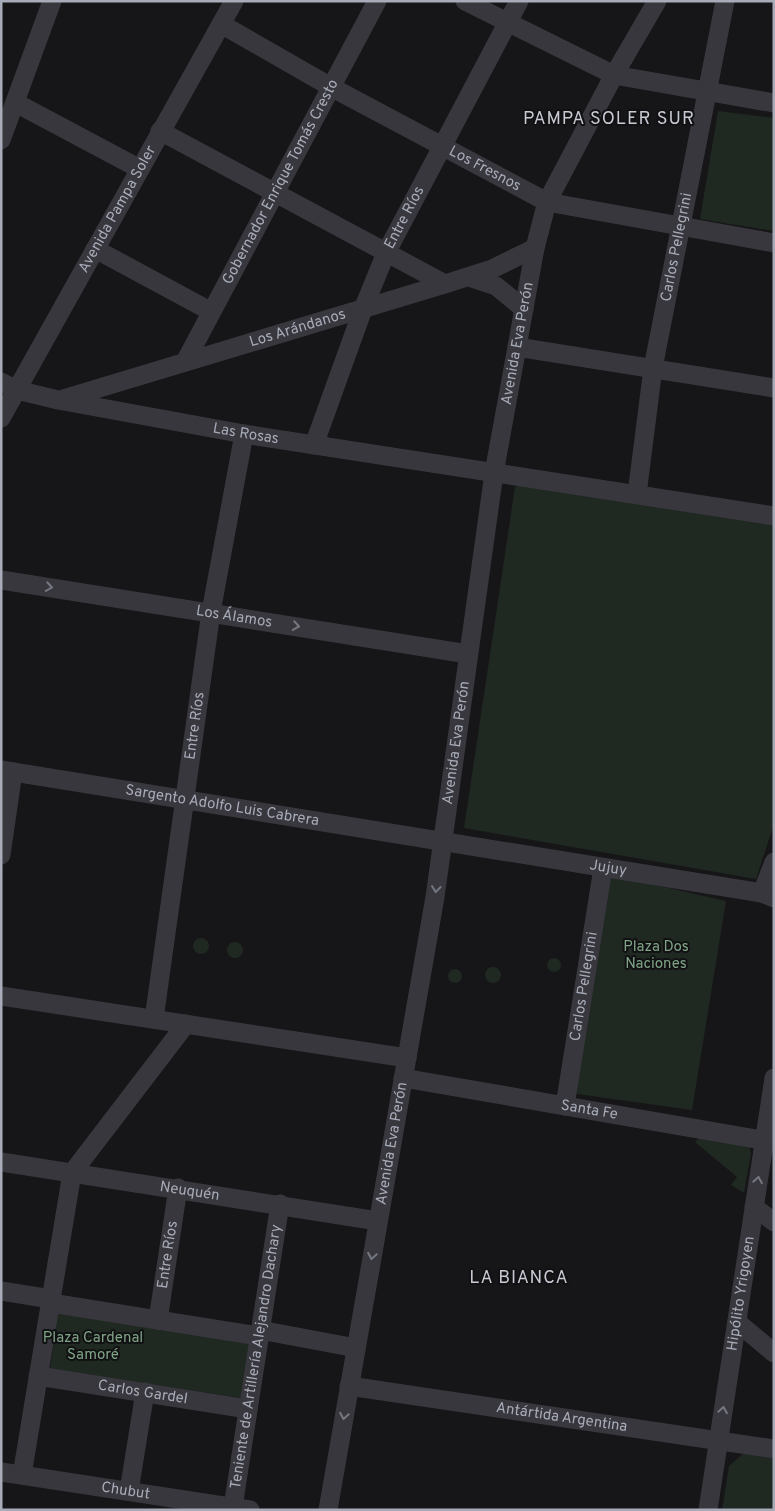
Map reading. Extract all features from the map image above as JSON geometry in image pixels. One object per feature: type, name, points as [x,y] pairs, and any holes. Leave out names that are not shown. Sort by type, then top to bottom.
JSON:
[{"type":"street","points":[[1,140],[52,1]]},
{"type":"street","name":"Avenida Pampa Soler","points":[[1,418],[9,386],[95,249],[234,1]]},
{"type":"street","name":"Gobernador Enrique Tomás Cresto","points":[[185,362],[210,311],[377,1]]},
{"type":"street","points":[[465,1],[614,75],[774,103]]},
{"type":"street","name":"Entre Ríos","points":[[314,445],[363,309],[386,253],[519,1]]},
{"type":"street","name":"Avenida Eva Perón","points":[[328,1510],[435,897],[441,841],[494,473],[535,248],[546,202],[614,75],[657,1]]},
{"type":"street","name":"Carlos Pellegrini","points":[[637,494],[653,368],[725,1]]},
{"type":"street","name":"Los Fresnos","points":[[221,24],[331,87],[546,202],[774,243]]},
{"type":"street","points":[[16,103],[140,169]]},
{"type":"street","points":[[160,132],[445,284]]},
{"type":"street","name":"Los Arándanos","points":[[58,400],[445,284],[492,269],[535,248]]},
{"type":"street","points":[[95,249],[210,311]]},
{"type":"street","points":[[469,276],[496,286],[524,309]]},
{"type":"street","points":[[517,347],[774,388]]},
{"type":"street","name":"Las Rosas","points":[[9,386],[58,400],[244,434],[774,516]]},
{"type":"street","name":"Entre Ríos","points":[[154,1019],[211,612],[244,434]]},
{"type":"street","name":"Los Álamos","points":[[1,580],[468,654]]},
{"type":"street","points":[[1,855],[7,771]]},
{"type":"street","name":"Sargento Adolfo Luis Cabrera","points":[[7,771],[441,841]]},
{"type":"street","name":"Jujuy","points":[[441,841],[768,895]]},
{"type":"street","points":[[768,895],[774,862]]},
{"type":"street","name":"Carlos Pellegrini","points":[[565,1106],[603,868]]},
{"type":"street","points":[[1,996],[407,1058]]},
{"type":"street","points":[[22,1475],[72,1172],[186,1024]]},
{"type":"street","name":"Santa Fe","points":[[403,1078],[769,1141]]},
{"type":"street","name":"Hipólito Yrigoyen","points":[[708,1510],[754,1207],[769,1141],[774,1078]]},
{"type":"street","name":"Neuquén","points":[[1,1162],[178,1188],[378,1221]]},
{"type":"street","name":"Entre Ríos","points":[[158,1320],[178,1188]]},
{"type":"street","name":"Teniente de Artillería Alejandro Dachary","points":[[241,1508],[248,1409],[280,1204]]},
{"type":"street","points":[[754,1207],[774,1222]]},
{"type":"street","points":[[1,1291],[158,1320],[356,1348]]},
{"type":"street","points":[[736,1322],[774,1352]]},
{"type":"street","name":"Carlos Gardel","points":[[38,1376],[248,1409]]},
{"type":"street","name":"Antártida Argentina","points":[[349,1386],[774,1449]]},
{"type":"street","points":[[129,1491],[145,1392]]},
{"type":"street","name":"Chubut","points":[[1,1472],[241,1508]]},
{"type":"green space","points":[[718,111],[774,118],[774,231],[700,219]]},
{"type":"green space","points":[[528,482],[774,521],[774,824],[756,879],[464,828],[515,487]]},
{"type":"green space","name":"Plaza Dos Naciones","points":[[608,874],[726,901],[692,1110],[577,1094],[580,1054]]},
{"type":"green space","points":[[198,938],[204,938],[209,943],[207,952],[198,954],[193,949],[193,943]]},
{"type":"green space","points":[[232,942],[238,942],[243,947],[241,956],[232,958],[227,953],[227,947]]},
{"type":"green space","points":[[551,958],[557,958],[561,965],[557,972],[551,972],[547,968],[547,962]]},
{"type":"green space","points":[[493,967],[499,969],[501,975],[499,981],[493,983],[487,981],[485,975],[487,969]]},
{"type":"green space","points":[[452,969],[458,969],[462,976],[458,983],[452,983],[448,979],[448,973]]},
{"type":"green space","points":[[702,1135],[749,1145],[751,1154],[744,1193],[731,1185],[737,1177],[695,1142]]},
{"type":"green space","name":"Plaza Cardenal Samoré","points":[[58,1312],[250,1342],[242,1398],[50,1369]]},
{"type":"green space","points":[[744,1453],[774,1459],[774,1510],[722,1510],[729,1466]]},
{"type":"district","name":"PAMPA SOLER SUR","points":[[609,119]]},
{"type":"district","name":"LA BIANCA","points":[[519,1278]]}]
